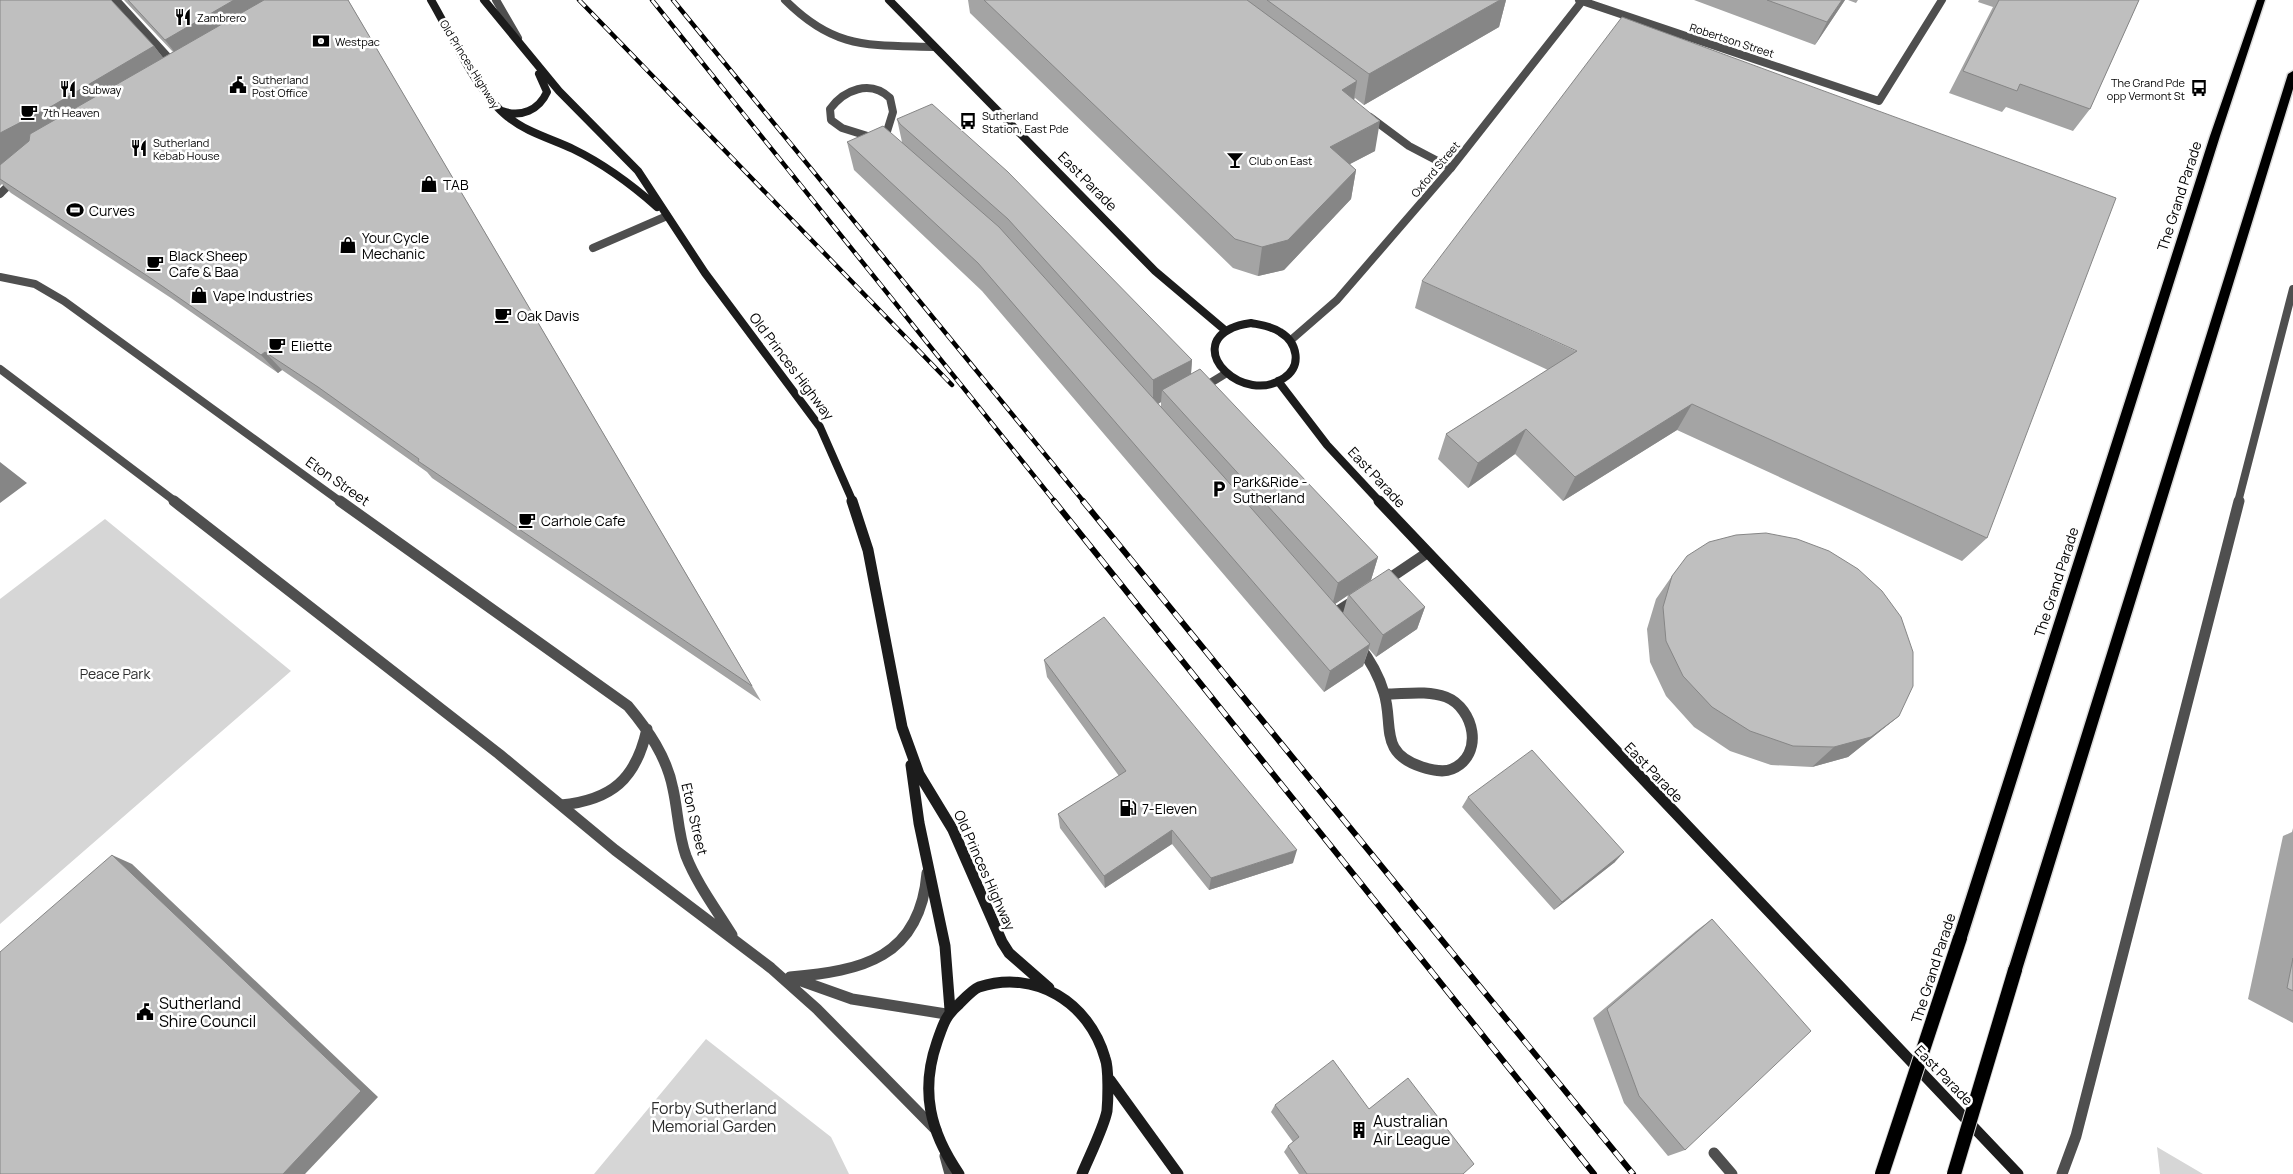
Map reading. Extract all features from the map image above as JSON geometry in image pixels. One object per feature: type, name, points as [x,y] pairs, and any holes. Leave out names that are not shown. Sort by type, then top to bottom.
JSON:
[{"type":"main road","name":"The Grand Parade","points":[[1882,1174],[1960,938],[2215,136],[2261,0]]},
{"type":"main road","points":[[1954,1174],[2015,970],[2293,74]]},
{"type":"street","points":[[116,0],[182,72],[173,76]]},
{"type":"street","name":"Old Princes Highway","points":[[431,0],[497,107],[510,121],[601,162],[624,178],[667,216]]},
{"type":"street","name":"Old Princes Highway","points":[[484,0],[559,91],[630,162],[716,288],[811,412],[830,444],[854,505],[868,550],[902,727],[910,752],[919,774],[953,830],[1002,942],[1009,953],[1049,988]]},
{"type":"street","points":[[496,0],[546,88],[543,100],[524,114],[506,114],[497,107]]},
{"type":"street","points":[[785,0],[807,21],[831,35],[869,43],[934,47]]},
{"type":"street","name":"East Parade","points":[[889,0],[1155,270],[1226,331]]},
{"type":"street","name":"Robertson Street","points":[[1581,0],[1879,101],[1942,0]]},
{"type":"street","name":"Oxford Street","points":[[1292,340],[1337,300],[1451,168],[1581,0]]},
{"type":"street","points":[[884,141],[892,114],[893,103],[889,97],[878,91],[866,89],[852,90],[838,98],[830,109],[831,120],[842,128],[884,141],[893,147]]},
{"type":"street","points":[[1362,110],[1409,146],[1451,168]]},
{"type":"street","points":[[0,194],[20,175]]},
{"type":"street","points":[[594,248],[667,216]]},
{"type":"street","name":"Eton Street","points":[[0,277],[35,284],[64,301],[192,396],[628,706],[647,729],[661,753],[670,780],[688,860],[697,879],[736,940]]},
{"type":"street","points":[[2062,1174],[2076,1136],[2293,289]]},
{"type":"street","points":[[1261,323],[1278,329],[1292,340],[1295,347],[1296,363],[1292,370],[1278,381],[1268,385],[1245,384],[1225,374],[1215,360],[1215,344],[1226,331],[1242,324],[1261,323]]},
{"type":"street","name":"Eton Street","points":[[0,369],[111,452],[561,805],[615,850],[772,968],[817,1009],[936,1130]]},
{"type":"street","points":[[1196,392],[1225,374]]},
{"type":"street","name":"East Parade","points":[[1278,381],[1327,446],[2018,1174]]},
{"type":"street","points":[[1332,615],[1427,553]]},
{"type":"street","points":[[1350,635],[1367,656],[1385,694],[1388,730],[1394,749],[1410,763],[1434,772],[1453,768],[1468,756],[1474,738],[1469,717],[1452,700],[1428,693],[1385,694]]},
{"type":"street","points":[[561,805],[592,801],[620,784],[640,757],[647,729]]},
{"type":"street","name":"Old Princes Highway","points":[[910,752],[925,854],[945,946],[948,1012]]},
{"type":"street","name":"Eton Street","points":[[790,976],[831,973],[861,966],[893,948],[910,930],[921,910],[927,883],[925,854]]},
{"type":"street","name":"Eton Street","points":[[772,968],[852,998],[948,1012]]},
{"type":"street","points":[[950,1174],[928,1103],[926,1080],[934,1039],[948,1012],[977,987],[1007,980],[1049,988],[1073,1003],[1090,1022],[1101,1045],[1110,1080],[1107,1112],[1102,1130],[1082,1174]]},
{"type":"street","points":[[1110,1080],[1178,1174]]},
{"type":"street","points":[[942,1145],[959,1174]]},
{"type":"street","points":[[1714,1153],[1732,1174]]},
{"type":"green space","name":"Peace Park","points":[[105,519],[291,671],[0,924],[0,599]]},
{"type":"green space","name":"Forby Sutherland Memorial Garden","points":[[706,1039],[831,1137],[849,1174],[594,1174]]},
{"type":"green space","points":[[2157,1147],[2203,1174],[2160,1174]]},
{"type":"building","points":[[0,0],[111,0],[154,46],[52,106],[0,133]]},
{"type":"building","points":[[128,0],[234,0],[165,40]]},
{"type":"building","points":[[264,0],[348,0],[752,686],[418,461],[419,459],[318,387],[265,352],[261,355],[152,279],[0,179],[0,165],[29,141],[30,134]]},
{"type":"building","points":[[984,0],[1247,0],[1357,81],[1342,90],[1380,121],[1330,147],[1356,170],[1288,240],[1262,247],[1235,239]]},
{"type":"building","points":[[1267,0],[1500,0],[1369,74]]},
{"type":"building","points":[[1767,0],[1842,0],[1827,22]]},
{"type":"building","points":[[1999,0],[2139,0],[2090,109],[2020,84],[2017,91],[1963,71]]},
{"type":"building","points":[[1622,17],[2116,198],[1987,538],[1692,404],[1575,477],[1526,429],[1478,463],[1446,434],[1577,351],[1422,281]]},
{"type":"building","points":[[932,104],[1008,172],[1192,360],[1153,380],[1008,219],[900,124],[897,119]]},
{"type":"building","points":[[883,126],[999,227],[1224,477],[1370,644],[1330,671],[978,263],[847,142]]},
{"type":"building","points":[[1200,369],[1378,557],[1338,583],[1162,390]]},
{"type":"building","points":[[1766,533],[1797,539],[1829,551],[1858,569],[1882,591],[1901,617],[1913,652],[1913,686],[1899,716],[1871,737],[1834,747],[1793,746],[1750,731],[1712,707],[1683,676],[1666,641],[1663,607],[1672,576],[1687,556],[1709,542],[1736,535]]},
{"type":"building","points":[[1389,569],[1425,607],[1383,635],[1349,595]]},
{"type":"building","points":[[1104,617],[1297,850],[1211,878],[1172,830],[1104,876],[1058,814],[1126,771],[1044,660]]},
{"type":"building","points":[[1532,750],[1624,852],[1562,902],[1468,797]]},
{"type":"building","name":"Sutherland Shire Council","points":[[112,855],[361,1091],[283,1174],[0,1174],[0,952]]},
{"type":"building","points":[[1712,919],[1811,1031],[1685,1150],[1639,1096],[1607,1009]]},
{"type":"building","points":[[2293,958],[2293,991],[2287,988]]},
{"type":"building","name":"Australian Air League","points":[[1333,1060],[1369,1109],[1408,1078],[1474,1164],[1463,1174],[1307,1174],[1288,1146],[1299,1137],[1275,1105]]},
{"type":"railway","points":[[579,0],[952,385]]},
{"type":"railway","points":[[652,0],[1055,502]]},
{"type":"railway","points":[[673,0],[1084,502]]},
{"type":"railway","points":[[1054,501],[1594,1174]]},
{"type":"railway","points":[[1083,501],[1633,1174]]},
{"type":"place","name":"Zambrero","points":[[183,17]]},
{"type":"place","name":"Westpac","points":[[321,41]]},
{"type":"place","name":"Sutherland Post Office","points":[[238,85]]},
{"type":"place","name":"The Grand Pde opp Vermont St","points":[[2199,88]]},
{"type":"place","name":"Subway","points":[[68,89]]},
{"type":"place","name":"7th Heaven","points":[[29,112]]},
{"type":"place","name":"Sutherland Station, East Pde","points":[[968,121]]},
{"type":"place","name":"Sutherland Kebab House","points":[[139,148]]},
{"type":"place","name":"Club on East","points":[[1235,160]]},
{"type":"place","name":"TAB","points":[[429,184]]},
{"type":"place","name":"Curves","points":[[75,210]]},
{"type":"place","name":"Your Cycle Mechanic","points":[[348,245]]},
{"type":"place","name":"Black Sheep Cafe & Baa","points":[[155,263]]},
{"type":"place","name":"Vape Industries","points":[[199,295]]},
{"type":"place","name":"Oak Davis","points":[[503,315]]},
{"type":"place","name":"Eliette","points":[[277,345]]},
{"type":"place","name":"Park&Ride - Sutherland","points":[[1219,489]]},
{"type":"place","name":"Carhole Cafe","points":[[527,520]]},
{"type":"place","name":"7-Eleven","points":[[1128,808]]},
{"type":"place","name":"Sutherland Shire Council","points":[[145,1012]]},
{"type":"place","name":"Australian Air League","points":[[1359,1130]]}]
